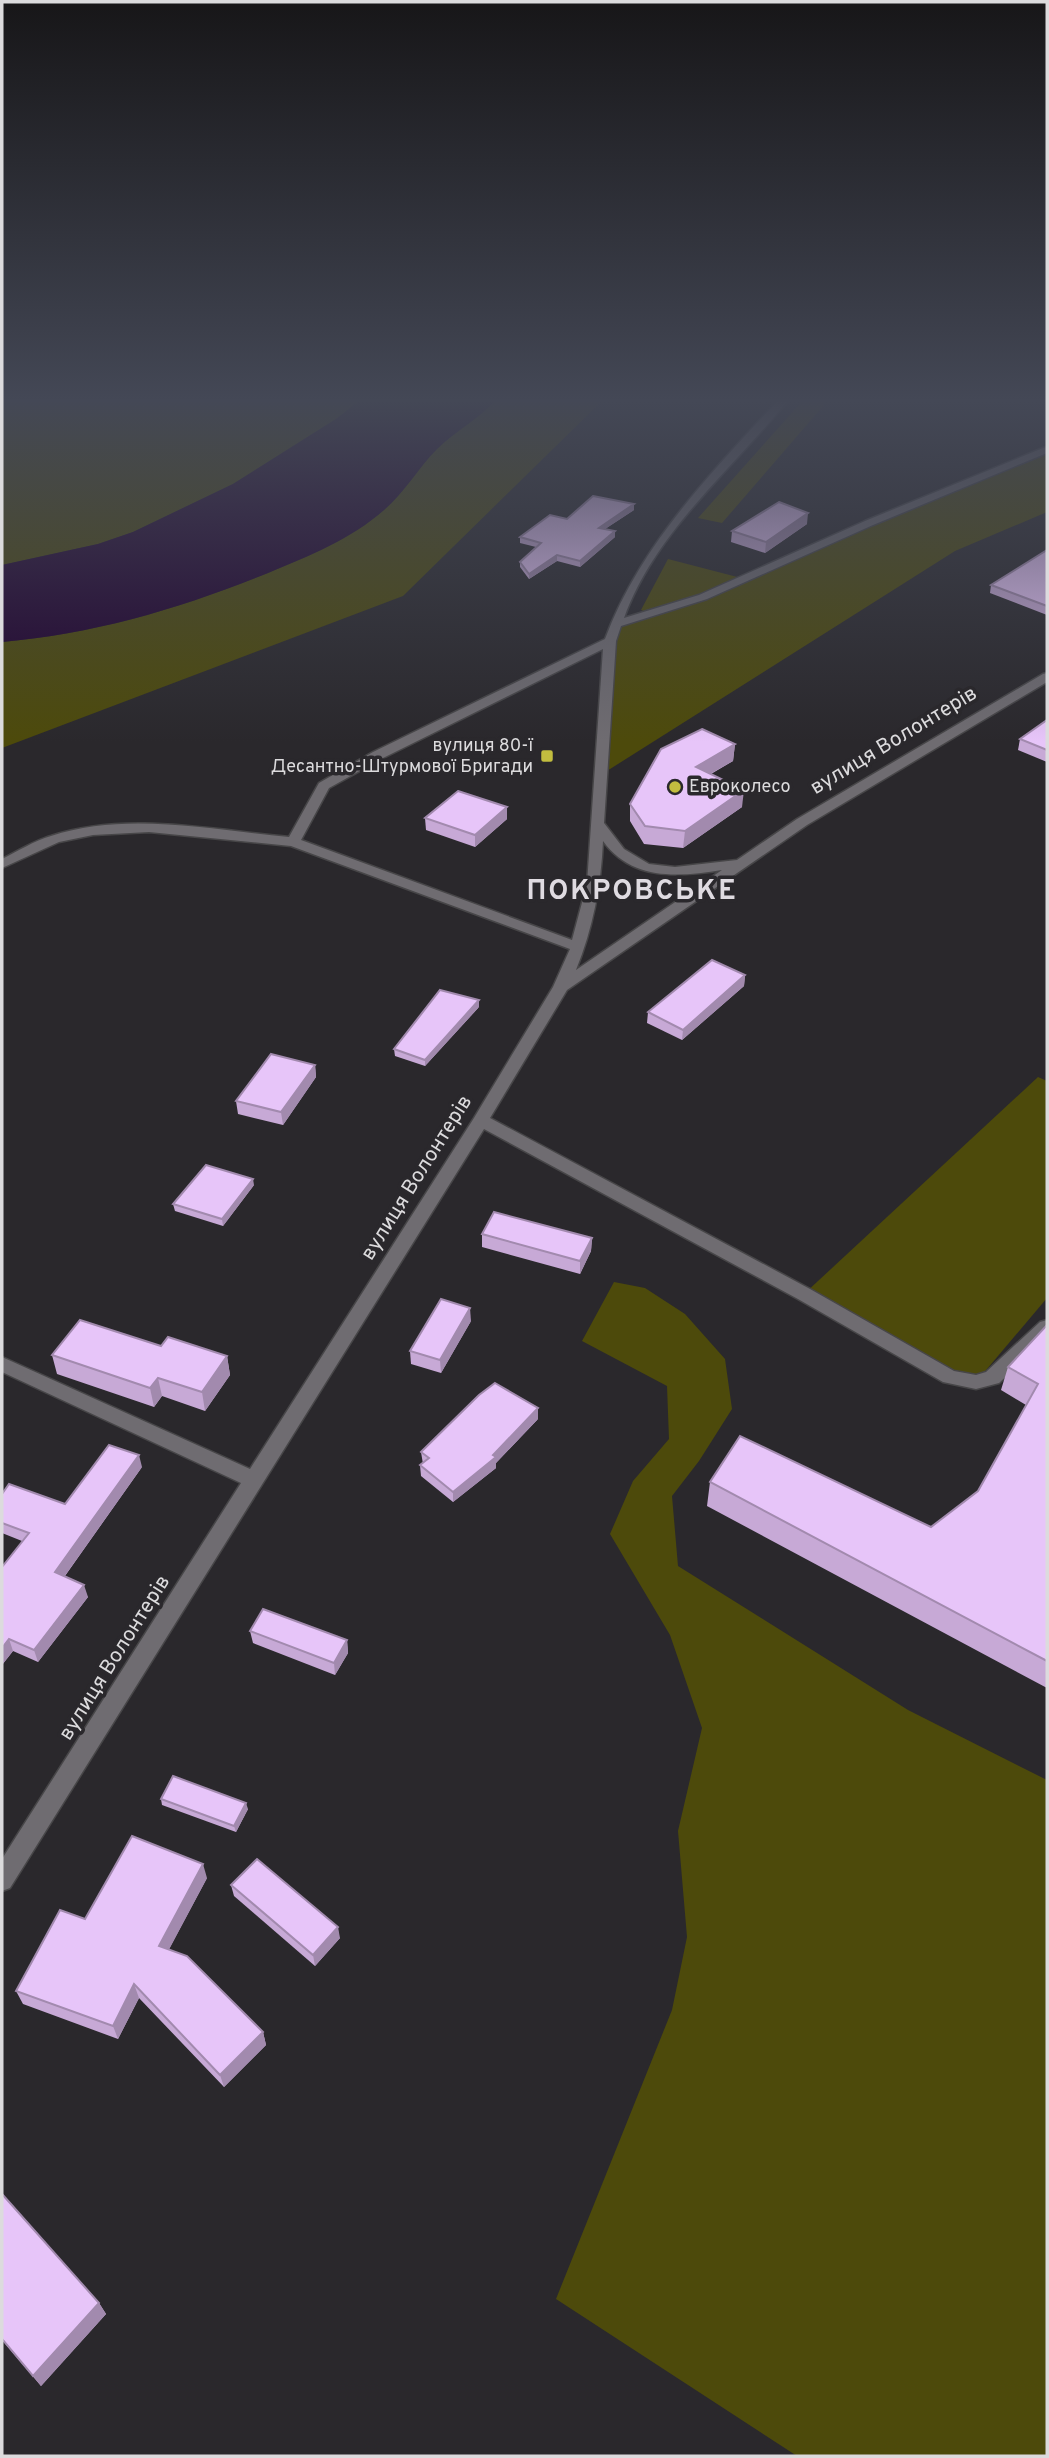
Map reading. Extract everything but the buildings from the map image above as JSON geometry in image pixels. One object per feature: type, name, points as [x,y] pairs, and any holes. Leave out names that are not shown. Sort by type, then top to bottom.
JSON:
[{"type":"street","points":[[561,987],[578,947],[594,884],[610,641],[615,624],[656,549],[684,513]]},
{"type":"street","points":[[615,624],[654,615],[709,595],[894,513]]},
{"type":"street","points":[[293,842],[324,786],[377,755],[610,641]]},
{"type":"street","name":"вулиця Волонтерів","points":[[2,1880],[481,1120],[561,987],[742,862],[856,789],[1047,677]]},
{"type":"street","points":[[596,822],[620,853],[651,868],[687,872],[742,862]]},
{"type":"street","points":[[2,864],[55,839],[93,831],[149,828],[293,842],[578,947]]},
{"type":"street","points":[[481,1120],[804,1294],[950,1377],[976,1382],[992,1378],[1047,1327]]},
{"type":"street","points":[[2,1364],[254,1480]]},
{"type":"shaded area","points":[[2,513],[173,513],[133,532],[98,544],[2,565]]},
{"type":"shaded area","points":[[173,513],[380,513],[358,530],[329,546],[236,586],[138,618],[71,633],[2,642],[2,565],[98,544],[133,532]]},
{"type":"shaded area","points":[[380,513],[488,513],[403,596],[2,748],[2,642],[71,633],[171,608],[236,586],[299,560],[358,530]]},
{"type":"shaded area","points":[[703,513],[731,513],[722,523],[698,518]]},
{"type":"shaded area","points":[[894,513],[1045,513],[955,551],[599,776],[615,624],[653,615],[641,610],[668,559],[745,579]]},
{"type":"shaded area","points":[[1038,1077],[1047,1081],[1047,1298],[976,1382],[950,1377],[804,1294]]},
{"type":"shaded area","points":[[614,1282],[645,1288],[685,1314],[725,1359],[732,1409],[699,1461],[672,1496],[678,1566],[908,1710],[1047,1780],[1047,2456],[797,2456],[556,2299],[672,2010],[687,1937],[678,1831],[702,1728],[670,1635],[610,1534],[633,1481],[669,1439],[667,1386],[582,1341]]},
{"type":"place","name":"вулиця 80-ї Десантно-Штурмової Бригади","points":[[547,756]]},
{"type":"place","name":"Евроколесо","points":[[675,787]]},
{"type":"district","name":"ПОКРОВСЬКЕ","points":[[632,892]]}]
